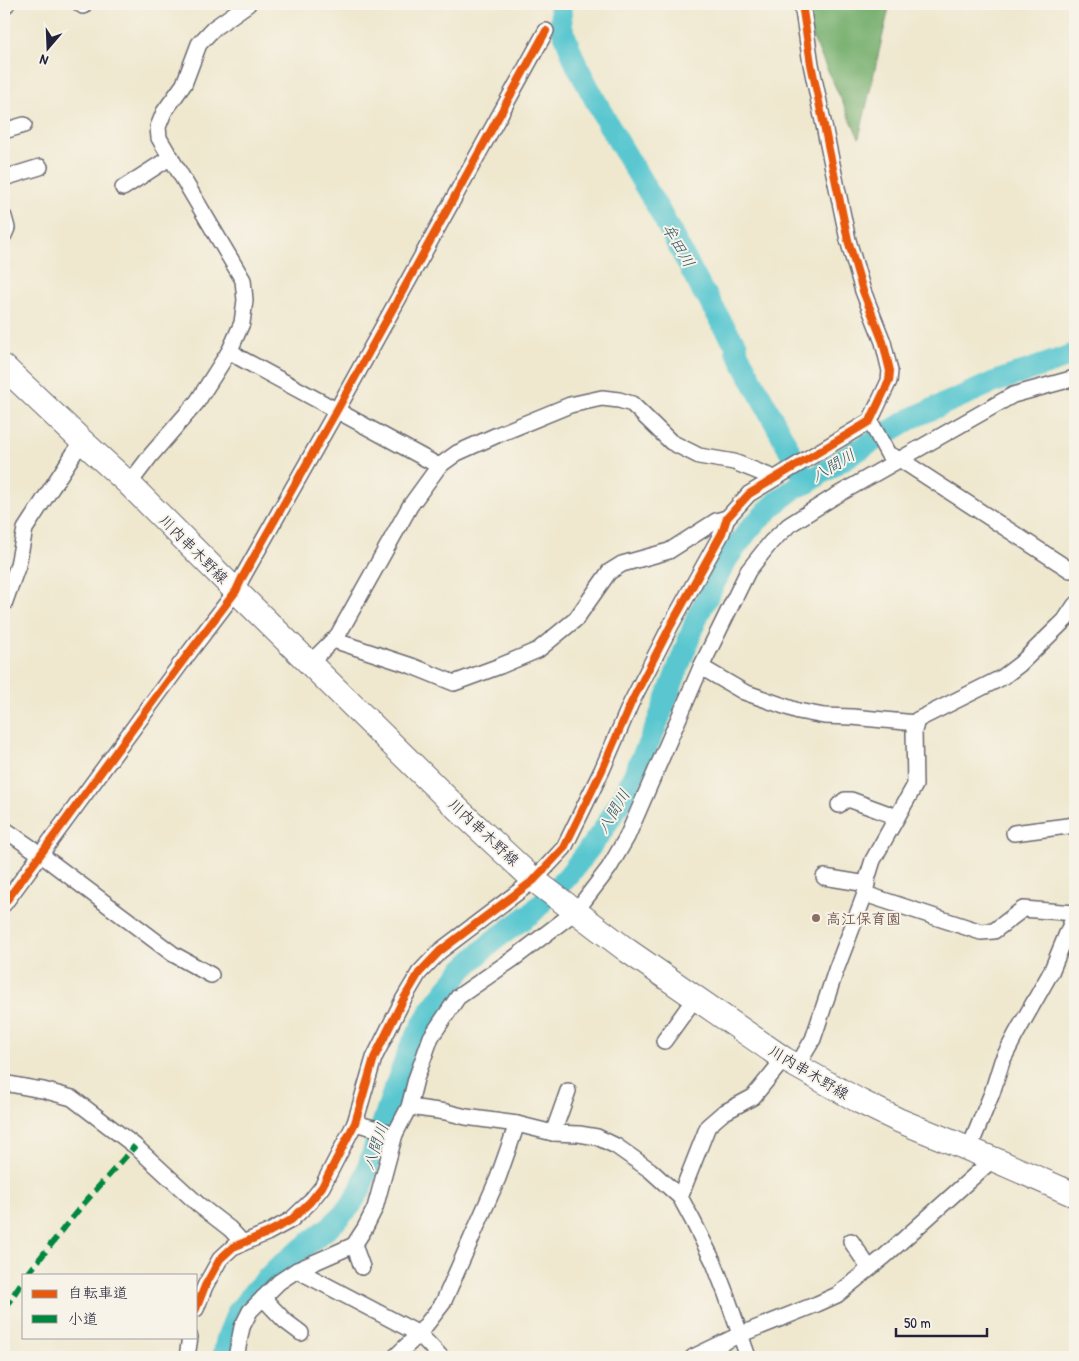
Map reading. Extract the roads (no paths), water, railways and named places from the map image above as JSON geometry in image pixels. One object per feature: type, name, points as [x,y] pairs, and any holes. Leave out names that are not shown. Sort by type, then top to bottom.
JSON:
[{"type":"main road","name":"川内串木野線","points":[[4,367],[129,484],[462,813],[534,880],[628,951],[791,1062],[868,1106],[1075,1195]]},
{"type":"street","points":[[4,7],[7,4]]},
{"type":"street","points":[[198,1304],[205,1286],[220,1259],[233,1247],[291,1220],[310,1202],[322,1187],[355,1123],[374,1058],[402,1000],[419,973],[440,951],[534,880],[564,848],[602,770],[631,703],[671,625],[722,533],[727,518],[748,494],[872,424],[889,381],[890,371],[883,342],[863,291],[848,240],[810,64],[802,4]]},
{"type":"street","points":[[129,484],[151,455],[197,402],[230,350],[242,322],[245,300],[243,280],[159,138],[158,127],[164,112],[184,84],[199,44],[214,28],[241,6]]},
{"type":"street","points":[[4,904],[236,591],[546,31]]},
{"type":"street","points":[[4,132],[24,125]]},
{"type":"street","points":[[122,188],[171,157]]},
{"type":"street","points":[[4,178],[40,167]]},
{"type":"street","points":[[4,217],[7,228],[4,235]]},
{"type":"street","points":[[230,350],[240,358],[439,466]]},
{"type":"street","points":[[236,1357],[242,1327],[250,1310],[279,1282],[297,1270],[354,1245],[365,1228],[375,1208],[395,1134],[409,1107],[416,1080],[431,1038],[458,997],[513,959],[576,911],[609,868],[627,837],[701,667],[748,570],[771,542],[789,525],[894,457],[1014,395],[1075,378]]},
{"type":"street","points":[[310,663],[338,635],[410,506],[439,466],[457,453],[497,434],[570,405],[602,398],[619,400],[632,404],[672,442],[699,456],[734,462],[774,478]]},
{"type":"street","points":[[872,424],[894,457],[1070,570]]},
{"type":"street","points":[[4,604],[18,565],[25,529],[82,441]]},
{"type":"street","points":[[333,640],[412,666],[454,683],[538,650],[576,619],[609,572],[622,564],[669,551],[716,521],[727,518]]},
{"type":"street","points":[[680,1197],[708,1126],[724,1113],[753,1097],[791,1062],[812,1039],[866,889],[873,860],[915,785],[914,730],[917,720],[1002,677],[1020,664],[1065,620],[1075,605]]},
{"type":"street","points":[[701,667],[744,692],[798,711],[824,716],[916,723]]},
{"type":"street","points":[[839,804],[846,800],[851,800],[897,817]]},
{"type":"street","points":[[1014,833],[1075,825]]},
{"type":"street","points":[[4,829],[173,954],[211,975]]},
{"type":"street","points":[[824,877],[866,889],[981,932],[994,930],[1023,909],[1075,914],[1051,972],[1002,1062],[992,1093],[969,1148]]},
{"type":"street","points":[[664,1041],[695,998]]},
{"type":"street","points":[[4,1083],[43,1090],[72,1098],[149,1159],[199,1205],[230,1229],[243,1243]]},
{"type":"street","points":[[553,1133],[568,1092]]},
{"type":"street","points":[[409,1107],[517,1124],[553,1133],[597,1137],[650,1170],[680,1197],[714,1264],[748,1357]]},
{"type":"street","points":[[355,1123],[395,1134]]},
{"type":"street","points":[[395,1357],[419,1334],[443,1303],[498,1178],[517,1124]]},
{"type":"street","points":[[693,1357],[739,1335],[836,1295],[993,1159]]},
{"type":"street","points":[[851,1241],[869,1268]]},
{"type":"street","points":[[354,1245],[362,1267]]},
{"type":"street","points":[[297,1270],[419,1334],[441,1357]]},
{"type":"street","points":[[263,1298],[285,1321],[301,1333]]},
{"type":"street","points":[[187,1357],[190,1338]]},
{"type":"waterway","name":"牟田川","points":[[560,4],[562,28],[576,64],[703,292],[737,346],[736,350],[807,483]]},
{"type":"waterway","name":"八間川","points":[[223,1357],[227,1338],[237,1313],[255,1290],[277,1268],[332,1225],[351,1205],[361,1188],[410,1047],[429,1013],[462,970],[493,941],[533,912],[569,875],[601,833],[624,796],[655,729],[698,615],[727,559],[750,528],[778,501],[795,488],[807,483],[912,418],[992,383],[1075,354]]},
{"type":"place","name":"高江保育園","points":[[816,918]]}]
